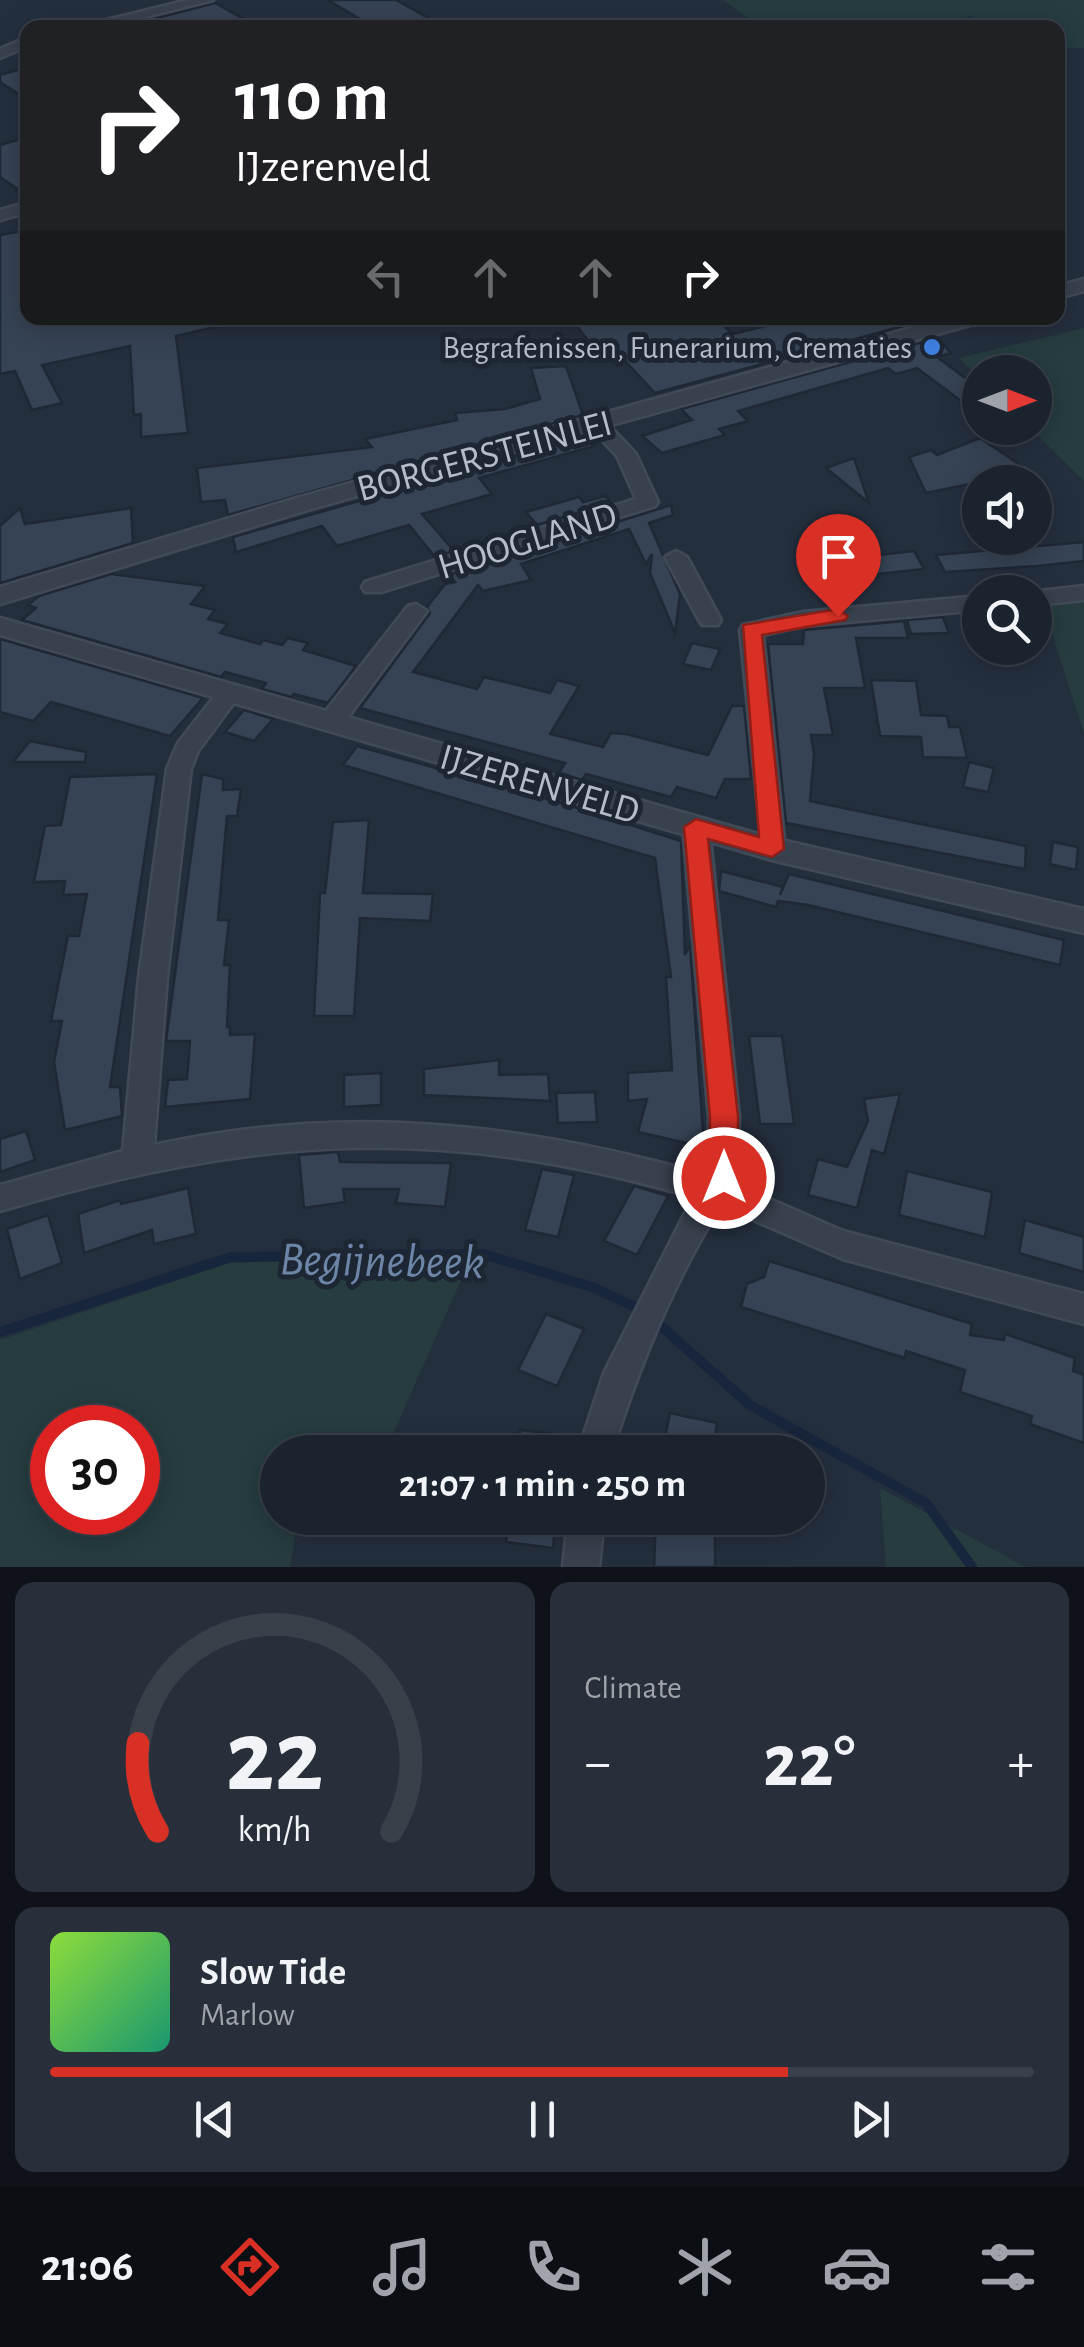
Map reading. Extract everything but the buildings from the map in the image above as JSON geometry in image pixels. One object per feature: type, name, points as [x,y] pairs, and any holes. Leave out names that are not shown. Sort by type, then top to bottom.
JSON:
[{"type":"street","points":[[117,20],[206,0]]},
{"type":"street","name":"BORGERSTEINLEI","points":[[0,596],[302,504],[598,425],[945,325]]},
{"type":"street","name":"HOOGLAND","points":[[373,587],[648,502],[626,454],[598,425]]},
{"type":"street","points":[[676,557],[710,620]]},
{"type":"street","points":[[1052,596],[1084,593]]},
{"type":"street","points":[[772,849],[751,630],[802,618],[962,605]]},
{"type":"street","points":[[331,722],[416,611]]},
{"type":"street","name":"IJZERENVELD","points":[[0,626],[772,849],[1084,921]]},
{"type":"street","points":[[138,1158],[154,977],[180,769],[188,749],[230,693]]},
{"type":"street","points":[[600,1435],[616,1384],[642,1326],[724,1178],[724,1117],[696,827]]},
{"type":"street","points":[[0,1198],[138,1158],[277,1135],[398,1130],[479,1136],[588,1155],[714,1190],[842,1245],[1084,1309]]},
{"type":"street","points":[[581,1567],[584,1535]]},
{"type":"green space","points":[[723,0],[1084,0],[1084,48],[1065,48],[1065,20],[982,20],[971,16],[944,20],[750,20]]},
{"type":"green space","points":[[1084,328],[1084,481],[1047,445],[1052,445],[1052,355],[972,355]]},
{"type":"green space","points":[[1084,601],[1084,733],[1052,634],[1052,605]]},
{"type":"green space","points":[[473,1253],[393,1435],[260,1435],[260,1535],[295,1535],[290,1567],[0,1567],[0,1340],[229,1263]]},
{"type":"green space","points":[[880,1488],[1026,1567],[886,1567]]},
{"type":"waterway","name":"Begijnebeek","points":[[0,1332],[231,1257],[483,1254],[592,1287],[642,1310]]},
{"type":"waterway","name":"Begijnebeek","points":[[653,1319],[750,1405],[926,1503],[972,1567]]},
{"type":"place","name":"Begrafenissen, Funerarium, Crematies","points":[[932,347]]},
{"type":"route","points":[[724,1178],[724,1117],[696,827],[772,849],[751,630],[802,618],[838,616]]}]
